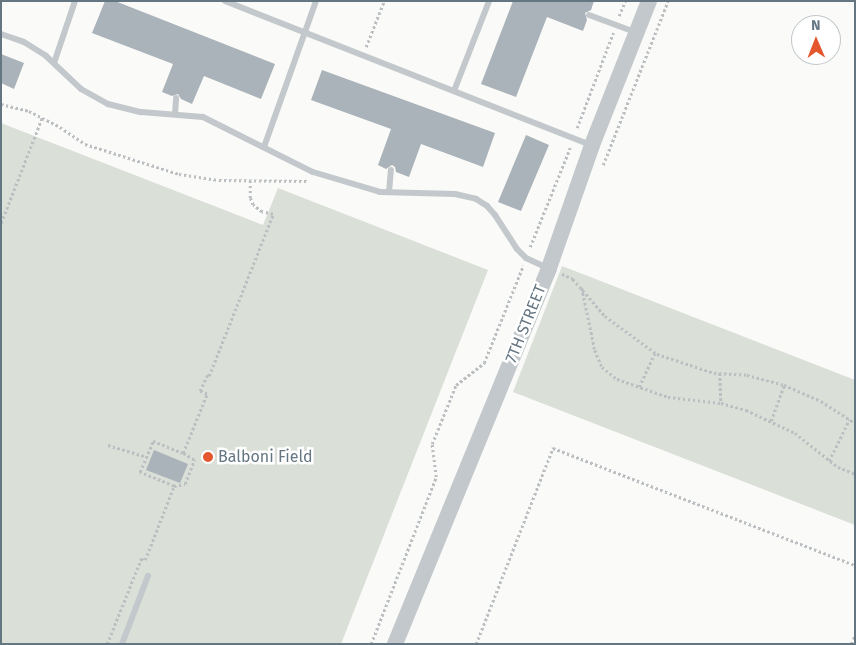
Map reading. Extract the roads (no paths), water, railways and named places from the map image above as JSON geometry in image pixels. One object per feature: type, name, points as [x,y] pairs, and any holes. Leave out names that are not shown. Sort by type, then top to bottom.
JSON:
[{"type":"street","name":"7TH STREET","points":[[394,644],[549,268],[592,145],[648,1]]},
{"type":"lane","points":[[54,63],[75,1]]},
{"type":"lane","points":[[225,1],[592,145]]},
{"type":"lane","points":[[264,147],[316,1]]},
{"type":"lane","points":[[454,91],[489,1]]},
{"type":"lane","points":[[589,14],[636,33]]},
{"type":"lane","points":[[1,34],[24,42],[54,63],[81,89],[108,104],[142,112],[203,117],[313,172],[344,182],[388,192],[455,194],[476,199],[495,214],[517,249],[526,258],[549,268]]},
{"type":"lane","points":[[175,114],[176,98]]},
{"type":"lane","points":[[388,192],[391,170]]},
{"type":"lane","points":[[122,644],[148,576]]},
{"type":"place","name":"Balboni Field","points":[[208,457]]}]
